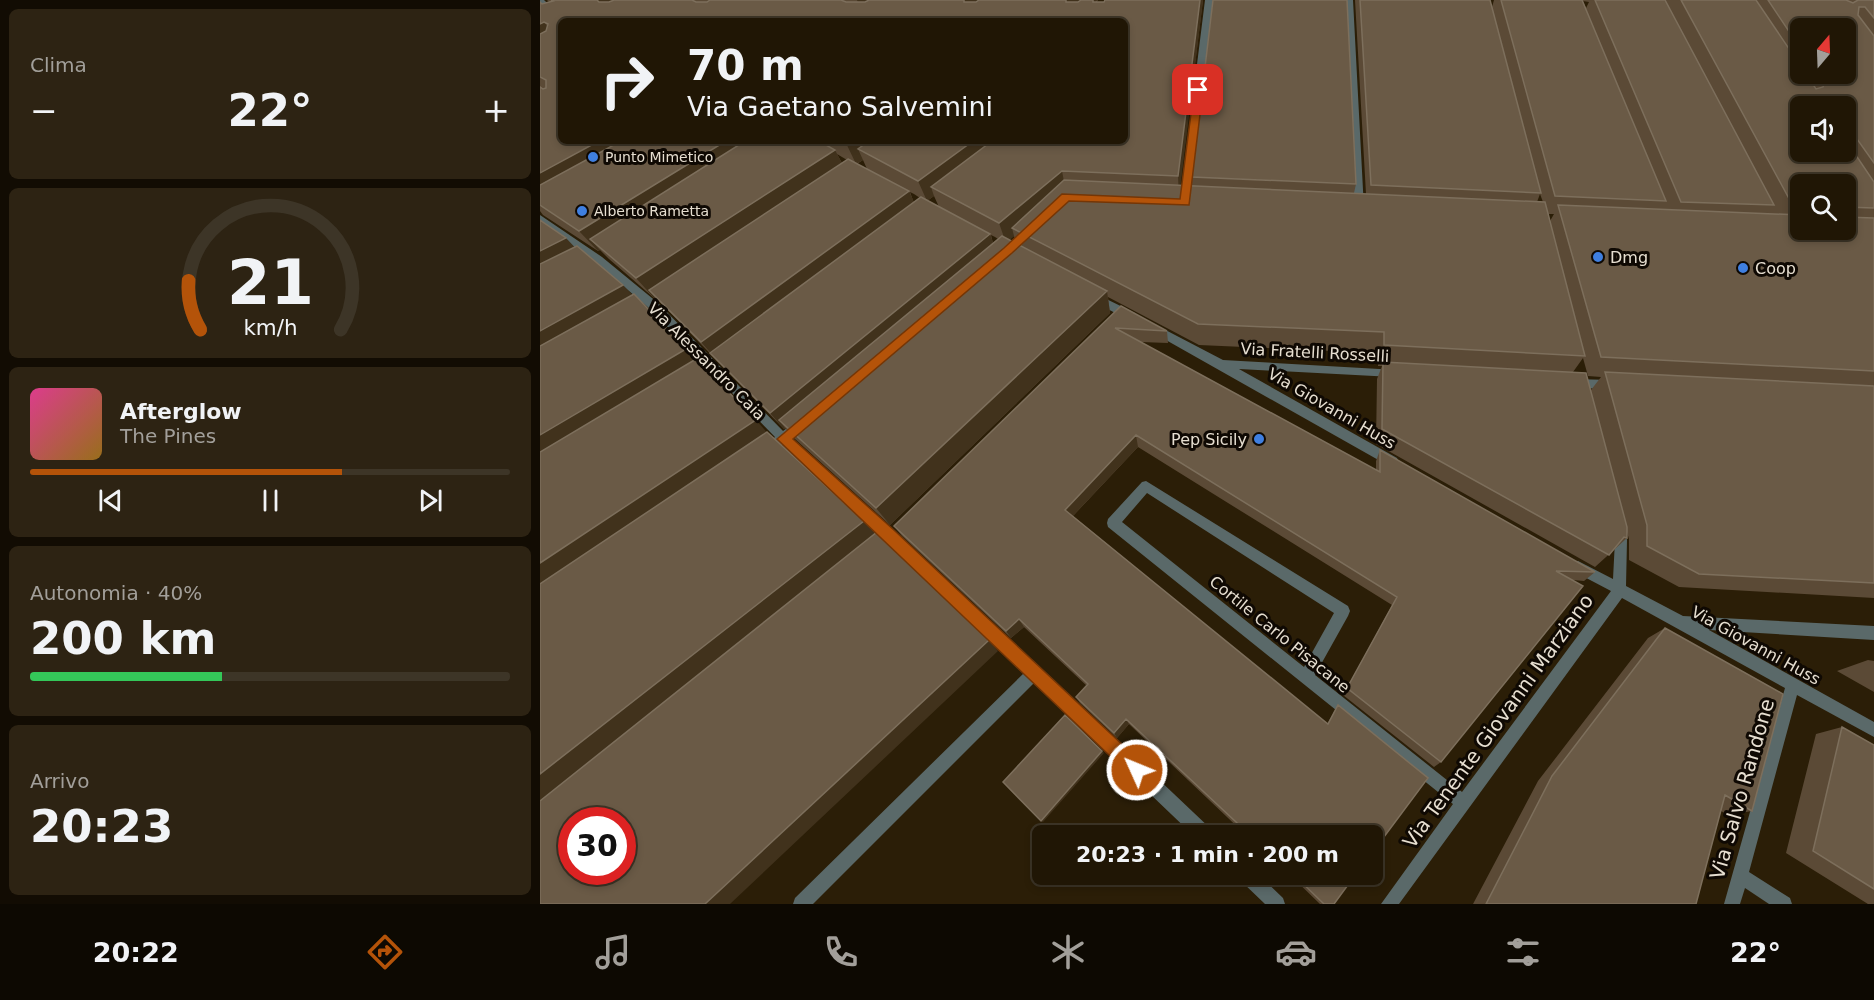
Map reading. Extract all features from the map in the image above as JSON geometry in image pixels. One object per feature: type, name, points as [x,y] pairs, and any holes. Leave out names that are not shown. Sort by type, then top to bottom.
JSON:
[{"type":"street","points":[[540,0],[559,18]]},
{"type":"street","points":[[1185,202],[1209,0]]},
{"type":"street","points":[[1349,0],[1359,211]]},
{"type":"street","points":[[1173,202],[1197,203]]},
{"type":"street","points":[[1347,210],[1370,211]]},
{"type":"street","name":"Via Alessandro Caia","points":[[540,218],[598,259],[654,306],[784,439],[890,535],[1195,825]]},
{"type":"street","name":"Via Giovanni Huss","points":[[1080,289],[1117,315],[1221,364],[1405,469]]},
{"type":"street","name":"Via Fratelli Rosselli","points":[[1221,364],[1401,374]]},
{"type":"street","points":[[1557,382],[1628,386]]},
{"type":"street","points":[[755,459],[811,416]]},
{"type":"street","name":"Cortile Carlo Pisacane","points":[[1306,677],[1343,611],[1146,486],[1113,523],[1306,677],[1464,803]]},
{"type":"street","points":[[1615,517],[1621,540],[1619,591]]},
{"type":"street","name":"Via Giovanni Huss","points":[[1568,562],[1874,730]]},
{"type":"street","name":"Via Tenente Giovanni Marziano","points":[[1389,904],[1619,591]]},
{"type":"street","points":[[1681,622],[1874,633]]},
{"type":"street","points":[[801,904],[1035,672]]},
{"type":"street","name":"Via Salvo Randone","points":[[1732,904],[1793,685]]},
{"type":"street","points":[[1740,876],[1784,904]]},
{"type":"street","points":[[1257,885],[1277,904]]},
{"type":"building","points":[[551,0],[609,2],[614,0],[692,0],[707,2],[710,0],[841,0],[865,2],[869,0],[964,0],[964,2],[976,2],[979,0],[1066,0],[1066,2],[1078,2],[1093,0],[1093,2],[1104,2],[1105,0],[1200,0],[1178,176],[1062,171],[999,223],[931,187],[988,144],[1128,144],[1128,18],[558,18],[558,144],[593,144],[540,173],[540,87],[546,88],[546,80],[540,77],[540,34],[546,31],[548,24],[544,22],[540,24],[540,2],[542,4],[553,1]]},
{"type":"building","points":[[1213,0],[1347,0],[1356,184],[1192,177]]},
{"type":"building","points":[[1360,0],[1490,0],[1541,193],[1371,185]]},
{"type":"building","points":[[1501,0],[1582,0],[1666,201],[1555,196]]},
{"type":"building","points":[[1595,0],[1665,0],[1774,205],[1681,202]]},
{"type":"building","points":[[1681,0],[1756,0],[1790,50],[1790,84],[1813,84],[1816,89],[1823,87],[1824,84],[1856,84],[1856,18],[1790,18],[1790,33],[1768,0],[1846,0],[1853,3],[1858,0],[1874,0],[1874,18],[1865,7],[1859,7],[1858,15],[1874,36],[1874,163],[1856,138],[1856,96],[1790,96],[1790,162],[1856,162],[1856,155],[1874,182],[1874,208],[1856,207],[1856,174],[1790,174],[1790,200]]},
{"type":"building","points":[[615,144],[721,144],[579,231],[540,205],[540,185]]},
{"type":"building","points":[[740,144],[824,144],[835,150],[636,278],[590,239]]},
{"type":"building","points":[[865,144],[969,144],[918,181],[858,149]]},
{"type":"building","points":[[848,159],[909,191],[701,342],[649,290]]},
{"type":"building","points":[[1064,180],[1545,202],[1585,356],[1384,345],[1384,332],[1198,324],[1012,228]]},
{"type":"building","points":[[921,197],[990,234],[770,413],[710,353]]},
{"type":"building","points":[[1558,205],[1790,215],[1790,240],[1856,240],[1856,217],[1874,218],[1874,371],[1601,357]]},
{"type":"building","points":[[540,220],[566,238],[540,251]]},
{"type":"building","points":[[1002,236],[1107,291],[876,508],[779,420]]},
{"type":"building","points":[[577,246],[623,285],[540,331],[540,264]]},
{"type":"building","points":[[634,294],[686,349],[540,435],[540,346]]},
{"type":"building","points":[[1121,306],[1167,331],[1115,328],[1380,472],[1380,450],[1595,572],[1556,571],[1583,586],[1441,762],[1347,688],[1397,597],[1136,435],[1065,510],[1328,724],[1338,705],[1428,778],[1383,838],[1383,825],[1239,825],[1126,719],[1114,733],[1076,697],[1088,684],[1019,619],[1006,631],[894,526]]},
{"type":"building","points":[[696,359],[756,420],[540,563],[540,452]]},
{"type":"building","points":[[1383,362],[1586,373],[1627,527],[1627,538],[1624,537],[1609,555],[1382,429]]},
{"type":"building","points":[[1605,372],[1874,386],[1874,583],[1699,574],[1647,546],[1647,525]]},
{"type":"building","points":[[767,432],[864,521],[540,774],[540,584]]},
{"type":"building","points":[[877,532],[989,640],[705,904],[540,904],[540,801]]},
{"type":"building","points":[[1665,628],[1783,694],[1752,811],[1725,795],[1696,904],[1486,904],[1552,776]]},
{"type":"building","points":[[1065,715],[1102,751],[1041,821],[1003,782]]},
{"type":"building","points":[[1842,727],[1874,745],[1874,889],[1813,851]]},
{"type":"building","points":[[1304,885],[1348,885],[1334,904],[1324,904]]},
{"type":"place","name":"Punto Mimetico","points":[[593,157]]},
{"type":"place","name":"Alberto Rametta","points":[[582,211]]},
{"type":"place","name":"Dmg","points":[[1598,257]]},
{"type":"place","name":"Coop","points":[[1743,268]]},
{"type":"place","name":"Pep Sicily","points":[[1259,439]]},
{"type":"route","points":[[1137,770],[784,439],[1008,250],[1066,197],[1185,202],[1198,90]]}]
